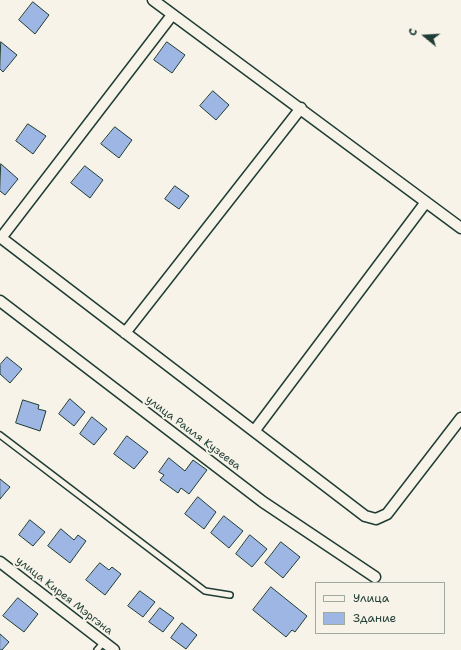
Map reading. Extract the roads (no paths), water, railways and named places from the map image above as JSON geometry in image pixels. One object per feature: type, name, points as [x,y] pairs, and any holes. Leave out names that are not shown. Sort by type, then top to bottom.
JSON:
[{"type":"street","points":[[152,0],[301,108],[461,228]]},
{"type":"street","points":[[172,15],[0,237],[255,430],[359,512],[376,519],[387,514],[393,508],[461,418]]},
{"type":"street","points":[[125,333],[301,108]]},
{"type":"street","points":[[255,430],[426,202]]},
{"type":"street","name":"улица Раиля Кузеева","points":[[0,301],[263,502],[376,577]]},
{"type":"street","name":"улица Кирея Мэргэна","points":[[0,562],[114,650]]},
{"type":"lane","points":[[0,435],[205,591],[230,595]]},
{"type":"lane","points":[[97,650],[104,642]]}]
